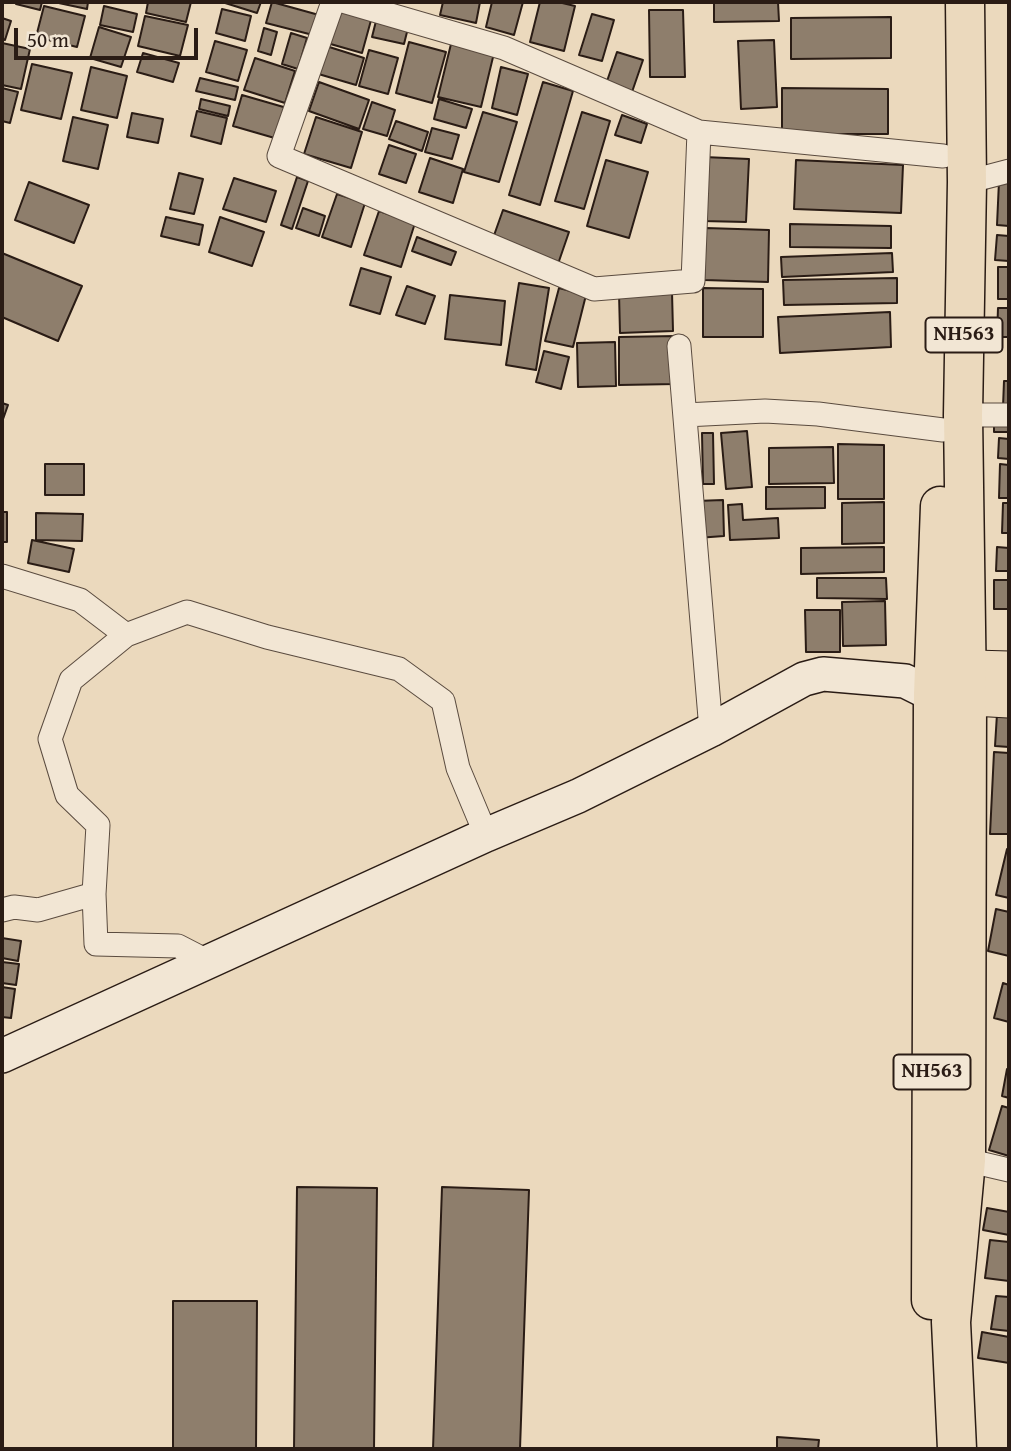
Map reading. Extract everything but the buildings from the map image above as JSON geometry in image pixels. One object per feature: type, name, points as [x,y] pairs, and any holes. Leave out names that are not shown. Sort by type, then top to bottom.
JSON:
[{"type":"highway","name":"NH563","points":[[943,2],[955,169]]},
{"type":"highway","name":"NH563","points":[[931,1449],[941,682],[953,423],[955,169],[965,2]]},
{"type":"highway","name":"NH563","points":[[941,682],[966,1160],[951,1322],[957,1449]]},
{"type":"main road","points":[[941,682],[1009,670]]},
{"type":"main road","points":[[2,1056],[486,835],[578,796],[711,730],[803,679],[823,674],[941,682],[1009,699]]},
{"type":"street","points":[[333,2],[279,156],[594,289],[693,281],[699,132]]},
{"type":"street","points":[[346,2],[504,48],[699,132],[955,169],[1009,170]]},
{"type":"street","points":[[679,346],[711,730]]},
{"type":"street","points":[[685,415],[765,411],[953,423],[1009,415]]},
{"type":"street","points":[[2,576],[80,600],[126,635]]},
{"type":"street","points":[[209,962],[178,946],[96,944],[94,894],[98,825],[67,795],[50,739],[71,680],[126,635],[187,612],[267,637],[399,669],[443,701],[458,768],[486,835]]},
{"type":"street","points":[[2,910],[13,907],[38,911],[94,894]]},
{"type":"street","points":[[966,1160],[1009,1170]]}]
